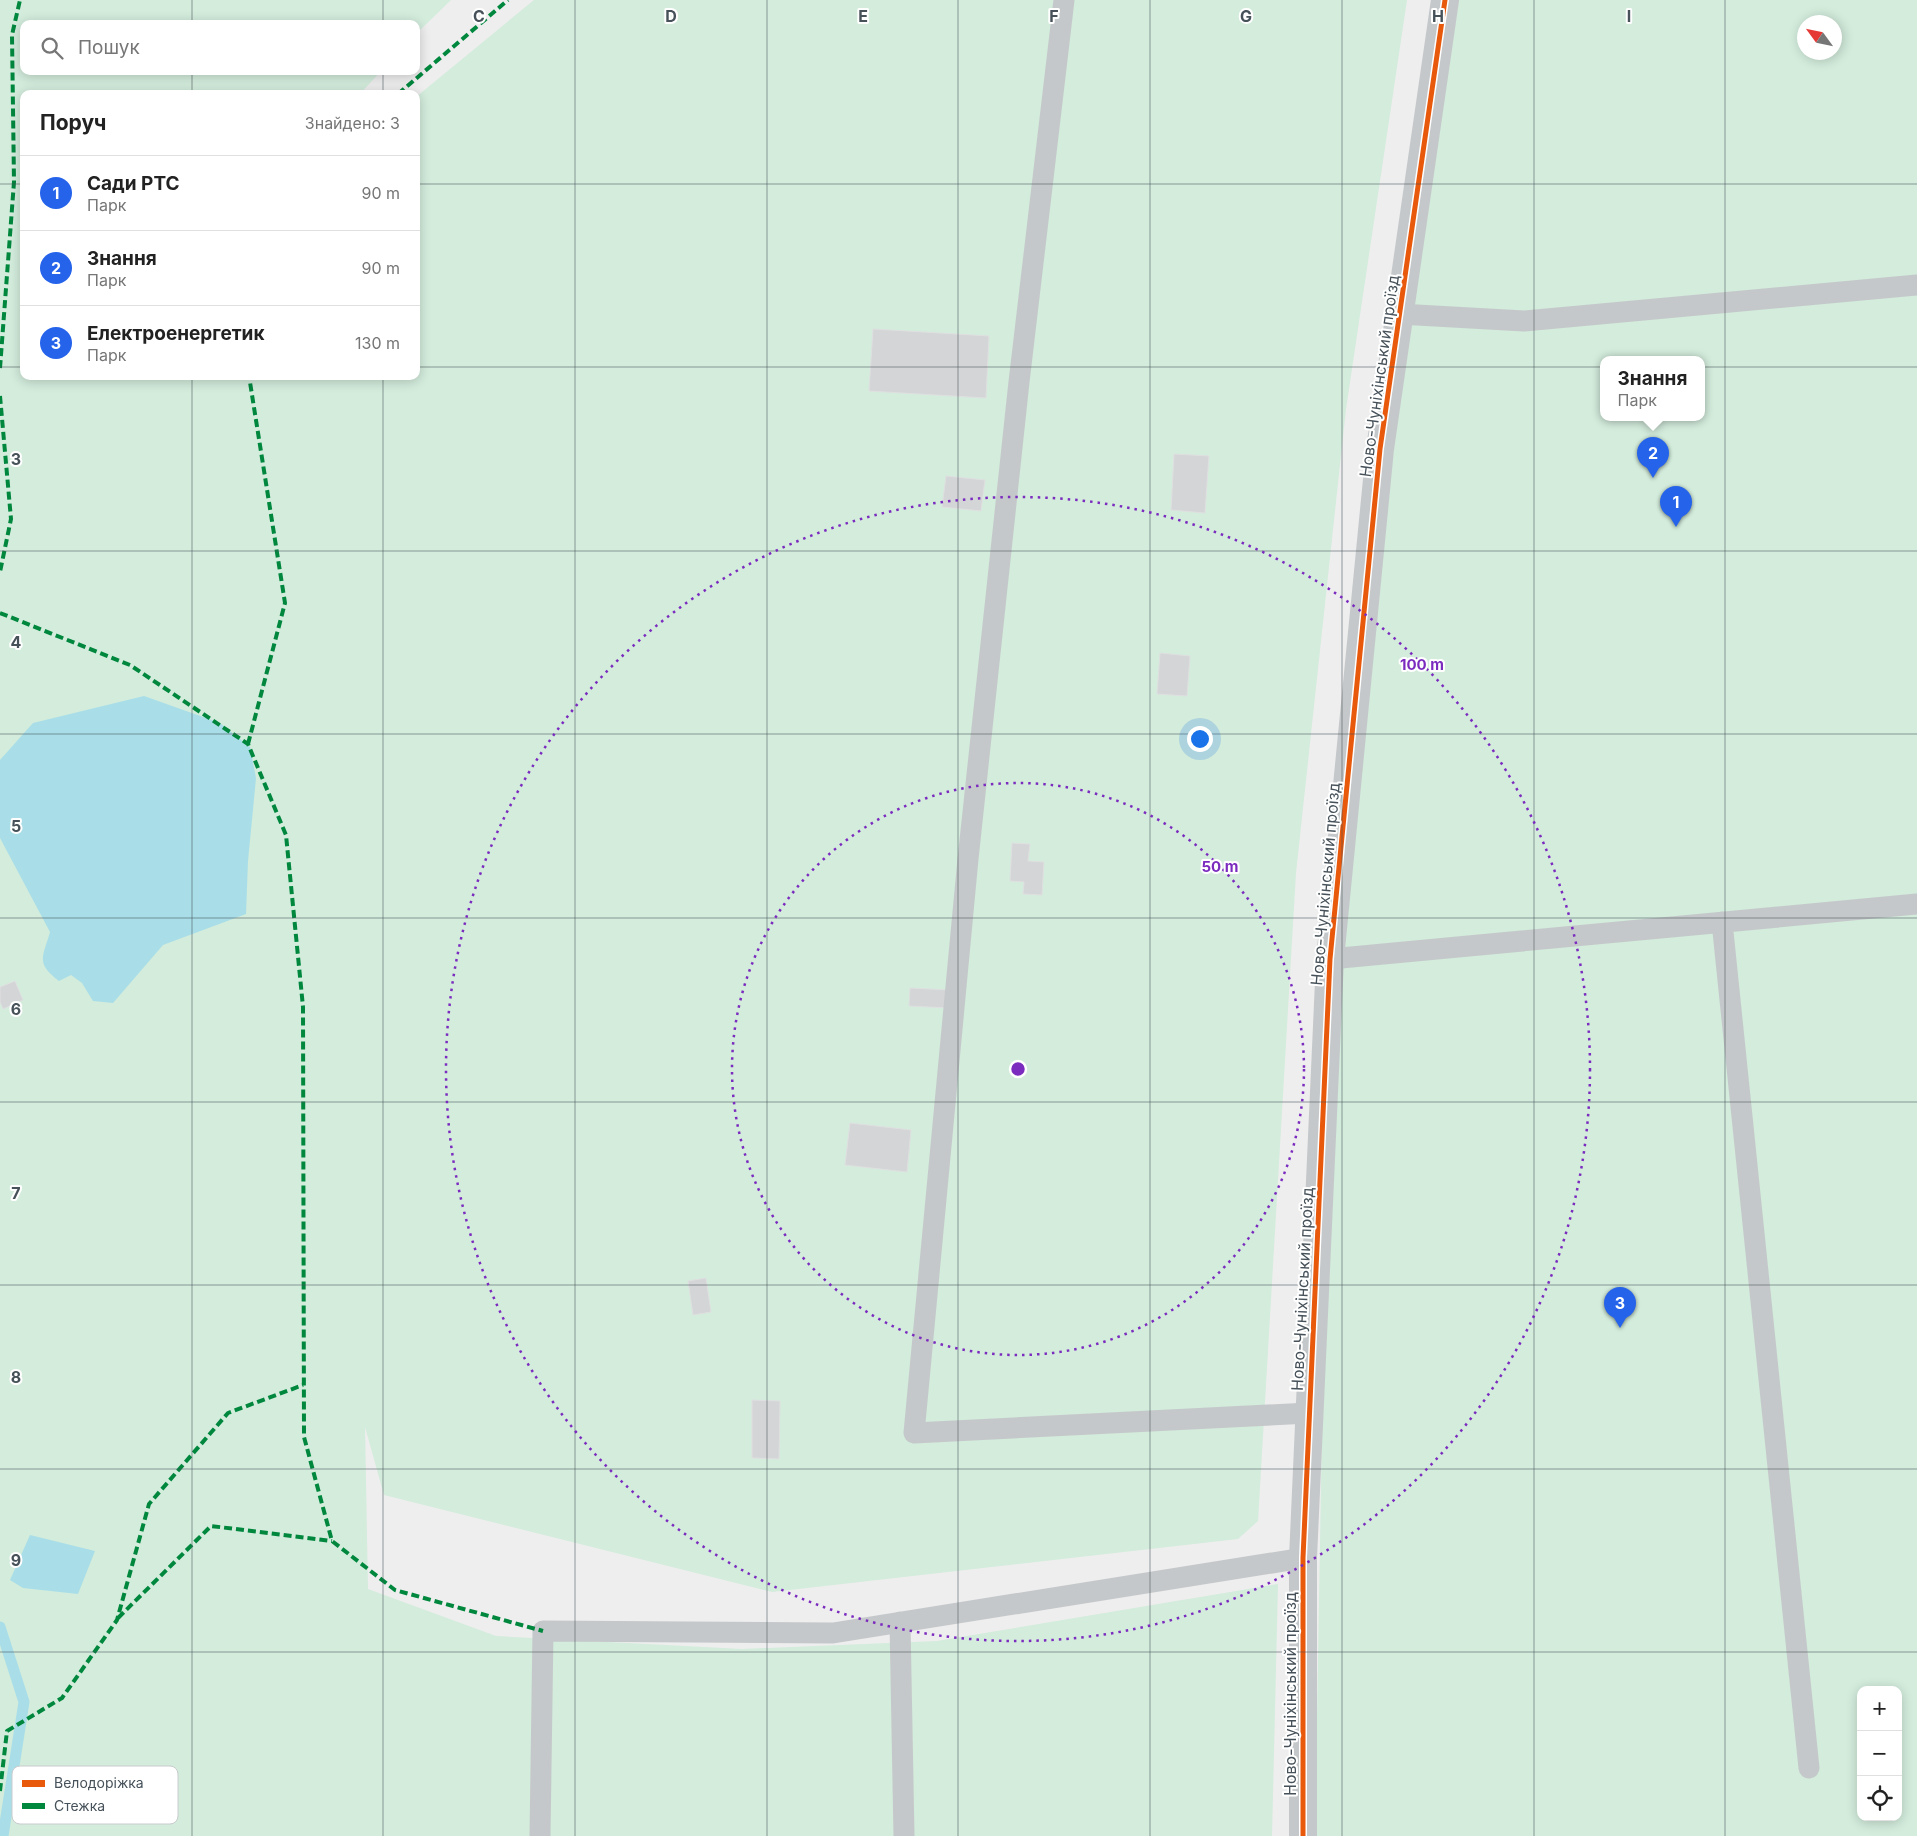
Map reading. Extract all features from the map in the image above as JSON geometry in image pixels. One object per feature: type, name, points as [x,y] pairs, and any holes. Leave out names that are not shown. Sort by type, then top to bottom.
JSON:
[{"type":"street","name":"Ново-Чуніхінський проїзд","points":[[1303,1836],[1302,1558],[1330,959],[1380,449],[1445,0]]},
{"type":"lane","points":[[1064,0],[1018,392],[970,849],[914,1433],[1309,1413]]},
{"type":"lane","points":[[1399,314],[1524,321],[1917,285]]},
{"type":"lane","points":[[1330,959],[1917,904]]},
{"type":"lane","points":[[1722,922],[1809,1768]]},
{"type":"lane","points":[[540,1836],[543,1631],[833,1633],[1302,1558]]},
{"type":"lane","points":[[900,1622],[904,1836]]},
{"type":"green space","points":[[0,0],[451,0],[420,30],[420,20],[20,20],[20,75],[377,75],[364,90],[20,90],[20,380],[420,380],[420,94],[534,0],[1407,0],[1346,409],[1296,873],[1258,1521],[1238,1539],[772,1592],[384,1495],[365,1427],[368,1589],[496,1636],[742,1649],[937,1641],[1278,1584],[1272,1836],[0,1836]]},
{"type":"green space","points":[[1448,0],[1917,0],[1917,1836],[1315,1836],[1330,959]]},
{"type":"water","points":[[144,696],[220,723],[250,747],[256,778],[248,861],[246,914],[163,945],[113,1003],[93,1001],[82,983],[71,975],[59,981],[51,975],[44,964],[43,954],[50,932],[0,838],[0,760],[33,723]]},
{"type":"water","points":[[30,1535],[95,1551],[78,1594],[23,1588],[10,1580]]},
{"type":"building","points":[[873,329],[989,336],[986,398],[869,391]]},
{"type":"building","points":[[1174,454],[1209,456],[1205,513],[1171,510]]},
{"type":"building","points":[[946,476],[985,480],[981,511],[942,507]]},
{"type":"building","points":[[1160,653],[1190,656],[1187,696],[1157,694]]},
{"type":"building","points":[[1012,843],[1030,844],[1028,861],[1044,862],[1042,895],[1023,894],[1024,882],[1010,881]]},
{"type":"building","points":[[15,981],[23,1000],[3,1009],[0,1002],[0,987]]},
{"type":"building","points":[[910,988],[949,990],[948,1008],[909,1006]]},
{"type":"building","points":[[850,1123],[911,1130],[907,1172],[845,1165]]},
{"type":"building","points":[[706,1278],[711,1312],[693,1315],[688,1281]]},
{"type":"building","points":[[752,1400],[780,1401],[779,1459],[752,1458]]},
{"type":"waterway","points":[[0,1627],[24,1702],[14,1766]]},
{"type":"waterway","points":[[3,1836],[12,1779]]},
{"type":"marked path","points":[[0,368],[14,182],[12,35],[20,0]]},
{"type":"marked path","points":[[403,90],[508,0]]},
{"type":"marked path","points":[[248,744],[285,603],[250,380]]},
{"type":"marked path","points":[[0,396],[11,519],[0,572]]},
{"type":"marked path","points":[[0,613],[130,665],[248,744],[286,835],[303,1007],[304,1437],[332,1541],[395,1590],[543,1631]]},
{"type":"marked path","points":[[0,1791],[7,1731],[62,1698],[117,1620],[149,1504],[228,1413],[303,1385]]},
{"type":"marked path","points":[[118,1618],[211,1526],[332,1541]]},
{"type":"cycle path","points":[[1303,1836],[1303,1558],[1330,959],[1380,449],[1445,0]]},
{"type":"place","name":"Знання","points":[[1653,478]]},
{"type":"place","name":"Сади РТС","points":[[1676,527]]},
{"type":"place","name":"Електроенергетик","points":[[1620,1328]]}]
